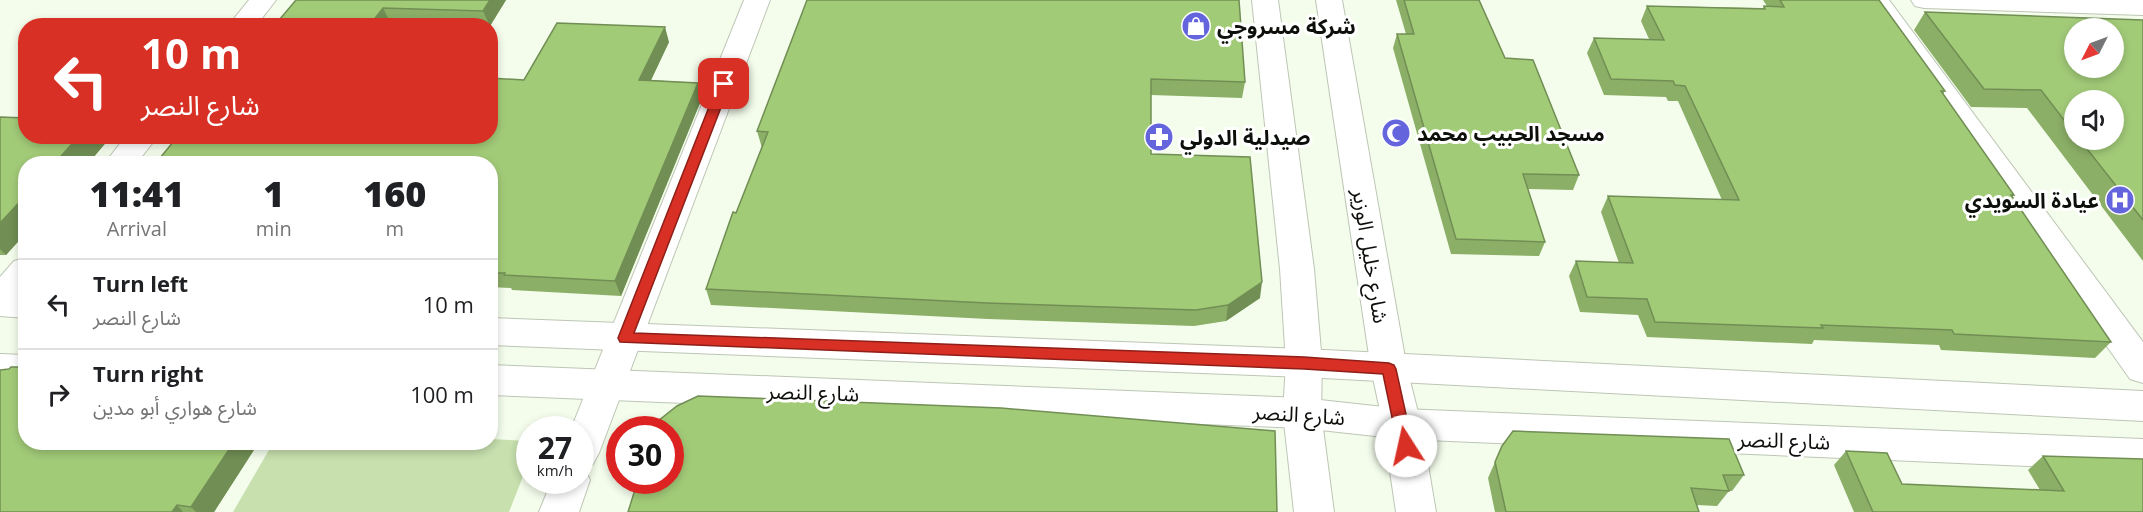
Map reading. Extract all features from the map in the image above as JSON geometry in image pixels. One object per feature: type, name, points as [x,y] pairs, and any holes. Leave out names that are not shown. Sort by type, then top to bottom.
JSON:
[{"type":"street","points":[[248,18],[264,0]]},
{"type":"street","points":[[594,417],[757,0]]},
{"type":"street","points":[[1265,0],[1297,269],[1304,363],[1302,413],[1314,512]]},
{"type":"street","name":"شارع خليل الوزير","points":[[1329,0],[1389,369],[1402,423],[1416,512]]},
{"type":"street","points":[[1875,0],[2143,369]]},
{"type":"street","points":[[1924,0],[2143,7]]},
{"type":"street","points":[[126,156],[136,144]]},
{"type":"street","points":[[0,301],[18,280]]},
{"type":"street","points":[[0,301],[18,304]]},
{"type":"street","points":[[498,331],[1304,363],[2143,406]]},
{"type":"street","points":[[0,368],[18,369]]},
{"type":"street","name":"شارع النصر","points":[[498,380],[1302,413],[1402,423],[2143,455]]},
{"type":"street","points":[[559,512],[566,494]]},
{"type":"green space","points":[[498,439],[516,440],[516,494],[509,512],[233,512],[269,450],[498,450]]},
{"type":"building","points":[[296,0],[490,0],[483,11],[383,8],[375,18],[281,18]]},
{"type":"building","points":[[807,0],[1239,0],[1245,82],[1151,79],[1151,154],[1250,157],[1262,282],[1228,305],[1196,310],[987,303],[706,289],[733,212],[736,213],[768,132],[757,131]]},
{"type":"building","points":[[1404,0],[1479,0],[1505,58],[1533,60],[1579,175],[1523,174],[1545,242],[1456,239],[1397,34],[1414,34]]},
{"type":"building","points":[[1780,0],[1879,0],[1945,91],[1941,91],[2014,195],[2011,195],[2111,342],[1954,334],[1952,330],[1655,322],[1647,299],[1587,297],[1576,261],[1633,263],[1608,196],[1739,200],[1685,86],[1675,85],[1673,81],[1611,79],[1594,38],[1664,40],[1647,6],[1765,9],[1764,6],[1784,7]]},
{"type":"building","points":[[1925,12],[2088,18],[2064,18],[2064,78],[2124,78],[2124,19],[2143,20],[2143,220],[2088,150],[2124,150],[2124,90],[2064,90],[2064,120],[2041,90],[1984,89]]},
{"type":"building","points":[[557,23],[665,27],[639,80],[698,83],[615,281],[498,273],[498,156],[162,156],[171,144],[498,144],[498,78],[524,80]]},
{"type":"building","points":[[0,117],[18,118],[18,144],[72,144],[61,156],[18,156],[18,204],[0,223]]},
{"type":"building","points":[[18,367],[18,450],[229,450],[191,507],[177,505],[172,512],[0,512],[0,370]]},
{"type":"building","points":[[698,396],[1001,408],[1275,431],[1277,512],[628,512],[634,494],[684,494],[684,416],[664,416],[677,406]]},
{"type":"building","points":[[1513,431],[1729,439],[1744,475],[1723,475],[1729,491],[1691,488],[1699,512],[1506,512],[1495,462],[1502,446]]},
{"type":"building","points":[[1846,451],[1887,453],[1902,484],[2064,491],[2043,456],[2143,459],[2143,512],[1873,512]]},
{"type":"place","name":"شركة مسروجي","points":[[1196,26]]},
{"type":"place","name":"مسجد الحبيب محمد","points":[[1396,133]]},
{"type":"place","name":"صيدلية الدولي","points":[[1159,137]]},
{"type":"place","name":"عيادة السويدي","points":[[2120,200]]},
{"type":"route","points":[[724,84],[625,338],[1304,363],[1389,369],[1406,446]]}]
